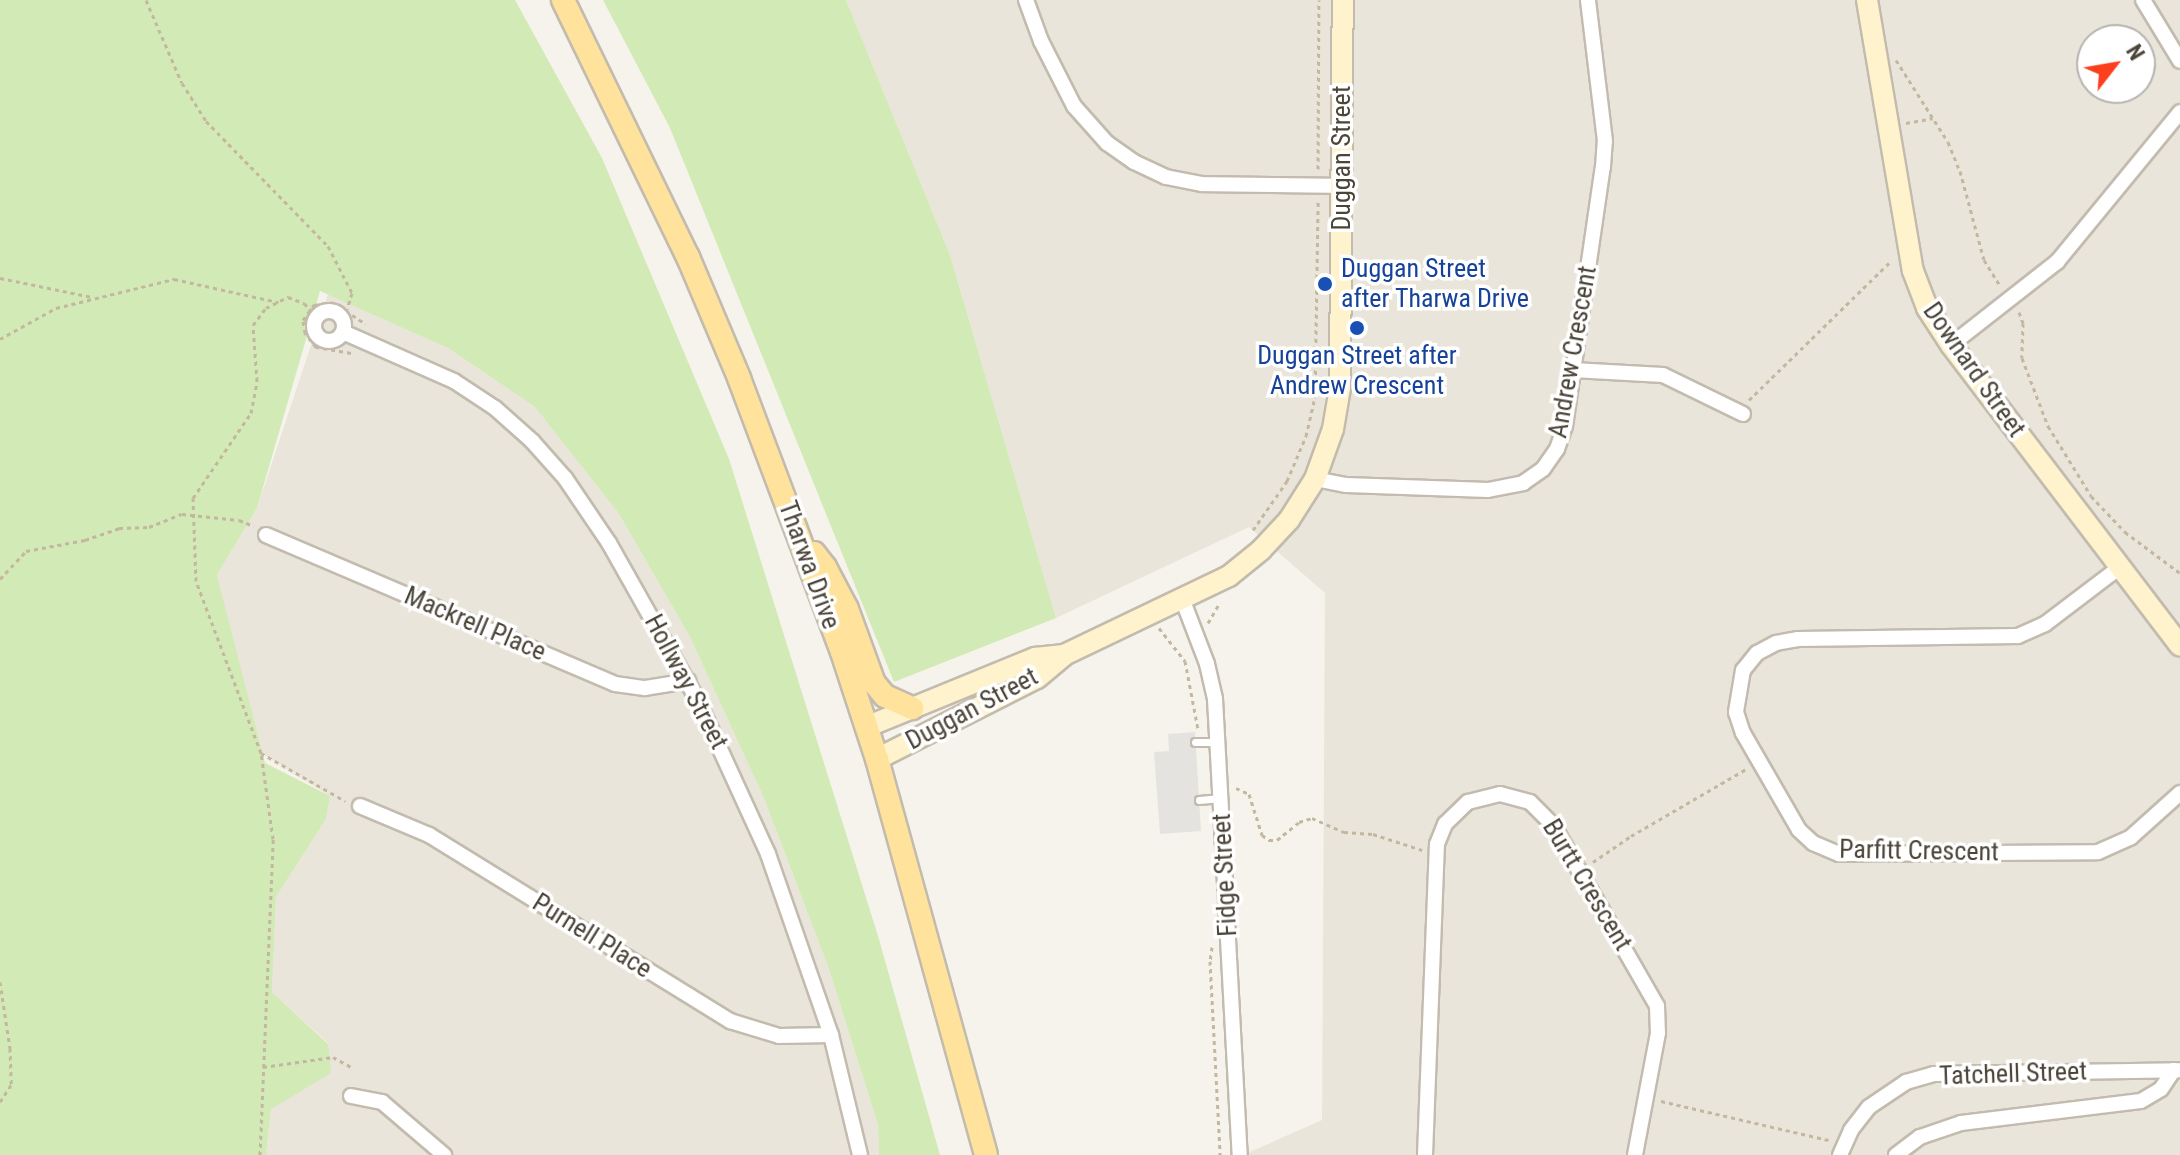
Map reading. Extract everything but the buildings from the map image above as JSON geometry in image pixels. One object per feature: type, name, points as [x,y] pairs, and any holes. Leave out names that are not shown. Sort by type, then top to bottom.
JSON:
[{"type":"main road","name":"Tharwa Drive","points":[[563,0],[688,257],[739,378],[798,534],[877,759],[986,1155]]},
{"type":"main road","points":[[798,534],[832,581],[874,683],[885,696],[912,708]]},
{"type":"street","points":[[1026,0],[1041,41],[1074,106],[1094,132],[1134,162],[1166,177],[1202,184],[1342,186]]},
{"type":"street","name":"Duggan Street","points":[[877,759],[1037,678],[1064,655],[1183,601],[1229,576],[1261,550],[1289,520],[1315,479],[1333,429],[1340,388],[1343,0]]},
{"type":"street","name":"Andrew Crescent","points":[[1315,479],[1346,485],[1488,490],[1523,483],[1543,469],[1557,449],[1573,370],[1605,141],[1588,0]]},
{"type":"street","name":"Downard Street","points":[[1867,0],[1913,271],[1927,308],[1951,345],[2180,646]]},
{"type":"street","points":[[2143,0],[2180,61]]},
{"type":"street","points":[[1951,345],[2057,262],[2180,112]]},
{"type":"street","points":[[317,317],[328,310],[339,309],[343,332]]},
{"type":"street","name":"Hollway Street","points":[[317,317],[314,331],[322,341],[334,341],[343,332],[454,381],[495,408],[532,441],[565,478],[609,543],[688,681],[768,854],[831,1035],[860,1155]]},
{"type":"street","points":[[1573,370],[1663,375],[1743,414]]},
{"type":"street","name":"Mackrell Place","points":[[262,532],[615,684],[645,688],[688,681]]},
{"type":"street","name":"Parfitt Crescent","points":[[2120,567],[2045,624],[2018,636],[1798,639],[1776,643],[1757,653],[1743,670],[1735,701],[1736,712],[1743,733],[1799,830],[1813,843],[1839,854],[2098,852],[2131,837],[2180,793]]},
{"type":"street","name":"Fidge Street","points":[[1183,601],[1207,664],[1215,699],[1240,1155]]},
{"type":"street","name":"Duggan Street","points":[[866,727],[1035,658],[1064,655]]},
{"type":"street","name":"Burtt Crescent","points":[[1425,1155],[1437,844],[1452,815],[1478,797],[1500,794],[1521,798],[1539,808],[1553,825],[1657,1006],[1658,1033],[1635,1155]]},
{"type":"street","name":"Purnell Place","points":[[360,806],[429,835],[730,1021],[779,1036],[831,1035]]},
{"type":"street","name":"Tatchell Street","points":[[1840,1155],[1851,1130],[1880,1097],[1906,1082],[1934,1074],[2177,1070]]},
{"type":"street","name":"Tatchell Street","points":[[1896,1155],[1933,1130],[1961,1123],[2141,1101],[2161,1089],[2177,1070]]},
{"type":"street","points":[[351,1096],[382,1102],[444,1155]]},
{"type":"lane","points":[[1195,742],[1218,742]]},
{"type":"lane","points":[[1199,800],[1221,794]]},
{"type":"path","points":[[146,0],[182,83],[206,121],[328,246],[352,293],[339,309],[374,331]]},
{"type":"path","points":[[1760,386],[1886,262],[1896,258]]},
{"type":"path","points":[[0,278],[52,291],[96,297]]},
{"type":"path","points":[[0,339],[56,308],[174,279],[278,302]]},
{"type":"path","points":[[260,1155],[273,839],[261,753],[196,581],[193,498],[251,413],[257,381],[253,325],[266,308],[288,297],[304,303],[317,317]]},
{"type":"path","points":[[0,579],[26,551],[85,540],[119,528],[149,527],[193,513],[239,520],[262,532]]},
{"type":"path","points":[[1208,634],[1208,622],[1216,605],[1226,597]]},
{"type":"path","points":[[261,753],[344,801],[360,806]]},
{"type":"path","points":[[1601,856],[1741,773]]},
{"type":"path","points":[[1221,794],[1242,788],[1249,794],[1262,835],[1269,840],[1277,840],[1299,822],[1312,818],[1344,832],[1408,842]]},
{"type":"path","points":[[0,982],[10,1048],[11,1085],[0,1102]]},
{"type":"path","points":[[263,1067],[333,1057],[353,1068]]},
{"type":"path","points":[[1646,1097],[1833,1141]]},
{"type":"shaded area","points":[[846,0],[2180,0],[2180,1155],[1243,1155],[1322,1120],[1325,593],[1249,527],[1056,618],[950,255]]},
{"type":"shaded area","points":[[328,294],[448,348],[535,407],[619,514],[690,637],[763,796],[828,966],[878,1125],[879,1155],[266,1155],[271,1109],[328,1043],[272,992],[276,897],[326,819],[330,796],[261,753],[217,575],[257,508]]},
{"type":"shaded area","points":[[1195,732],[1201,831],[1160,834],[1154,752],[1169,751],[1168,734]]},
{"type":"green space","points":[[0,0],[515,0],[602,158],[729,459],[878,936],[940,1155],[879,1155],[878,1125],[828,966],[763,796],[690,637],[619,514],[535,407],[448,348],[320,291],[257,508],[217,575],[265,763],[330,796],[326,819],[276,897],[272,992],[328,1044],[331,1073],[271,1109],[266,1155],[0,1155]]},
{"type":"green space","points":[[603,0],[846,0],[950,255],[1056,618],[894,682],[670,128]]},
{"type":"place","name":"Duggan Street after Tharwa Drive","points":[[1325,284]]},
{"type":"place","name":"Duggan Street after Andrew Crescent","points":[[1357,328]]}]
